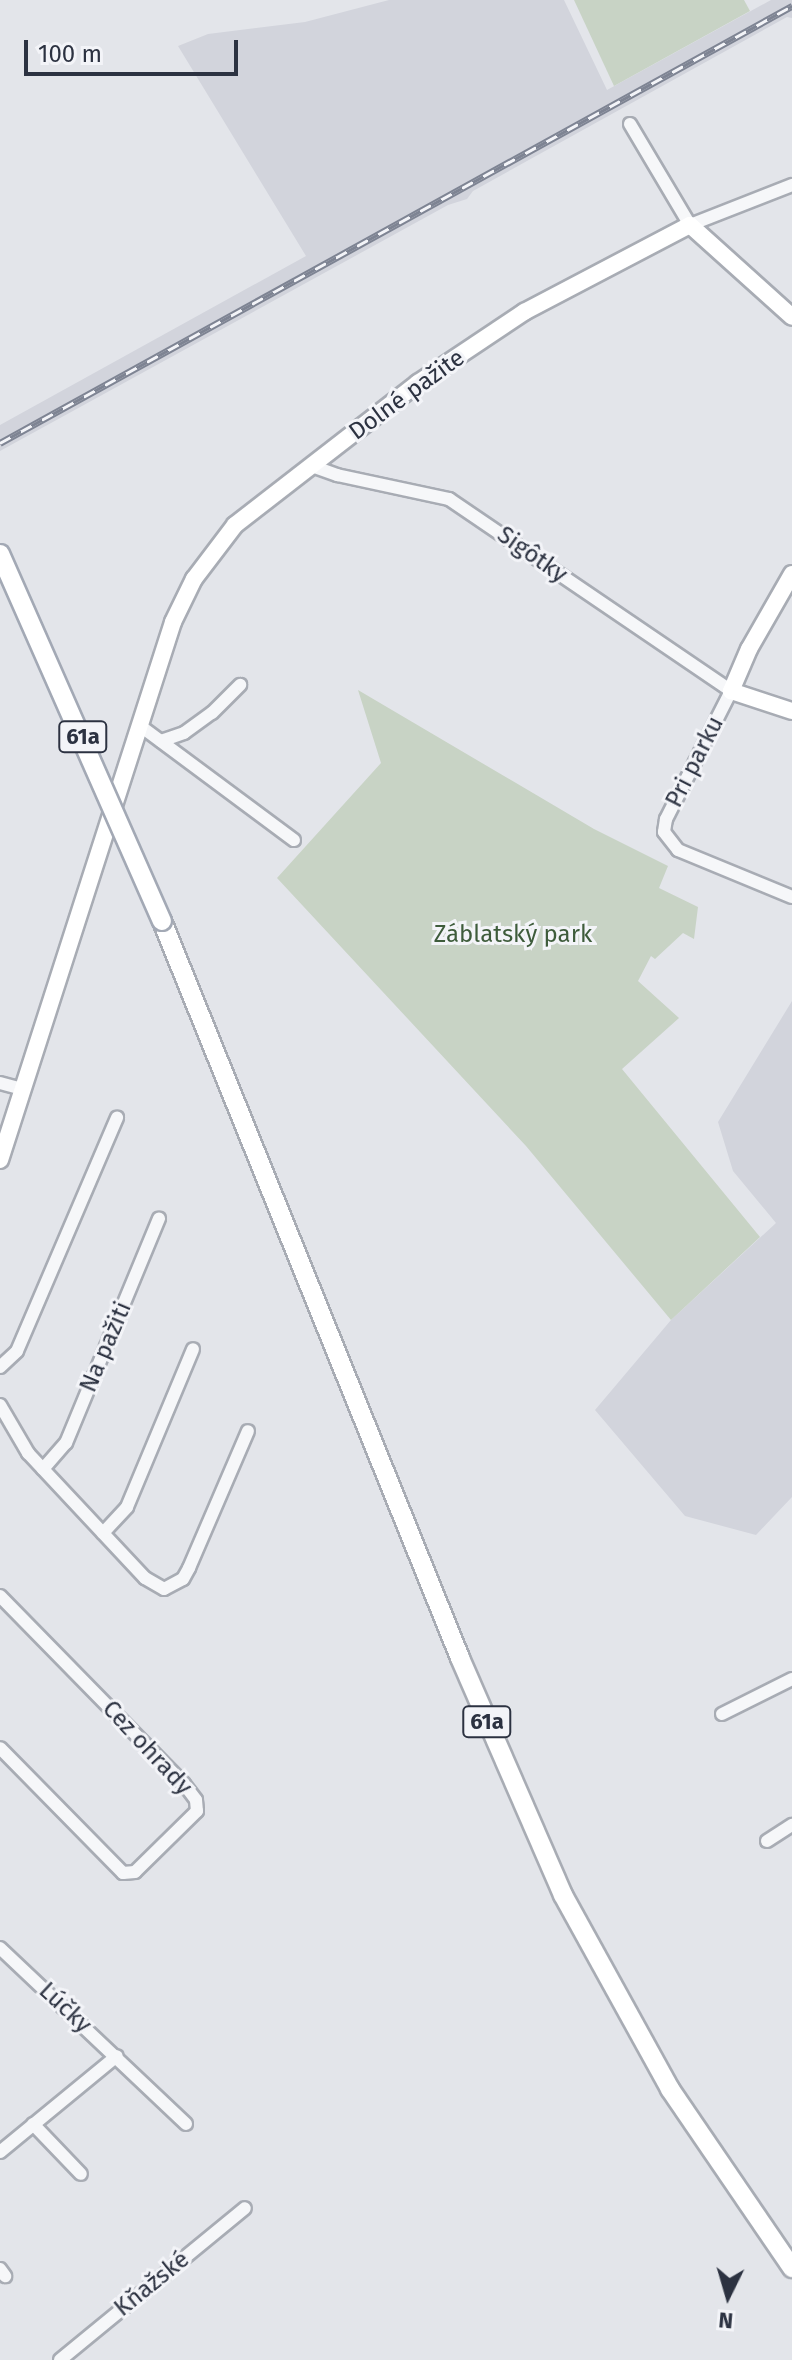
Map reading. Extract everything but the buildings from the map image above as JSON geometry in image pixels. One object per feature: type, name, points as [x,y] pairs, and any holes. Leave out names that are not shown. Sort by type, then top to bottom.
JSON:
[{"type":"main road","name":"61a","points":[[0,554],[162,921],[460,1658],[563,1895],[670,2089],[750,2212],[792,2268]]},
{"type":"street","points":[[630,124],[690,225],[792,317]]},
{"type":"street","name":"Dolné pažite","points":[[0,1160],[173,622],[194,579],[235,525],[418,383],[524,312],[690,225],[792,185]]},
{"type":"street","name":"Sigôtky","points":[[312,466],[337,475],[449,499],[731,691]]},
{"type":"street","points":[[792,574],[749,649],[731,691],[792,711]]},
{"type":"street","points":[[161,741],[184,733],[203,720],[240,685]]},
{"type":"street","name":"Pri parku","points":[[731,691],[666,819],[664,832],[678,850],[792,897]]},
{"type":"street","points":[[139,725],[294,840]]},
{"type":"street","points":[[0,1083],[22,1089]]},
{"type":"street","points":[[0,1367],[17,1351],[117,1118]]},
{"type":"street","name":"Na pažiti","points":[[43,1469],[66,1443],[159,1218]]},
{"type":"street","points":[[103,1533],[127,1507],[193,1349]]},
{"type":"street","points":[[0,1405],[18,1440],[155,1586],[173,1587],[189,1568],[248,1431]]},
{"type":"street","name":"Cez ohrady","points":[[0,1596],[184,1784],[196,1800],[197,1811],[135,1872],[123,1873],[0,1748]]},
{"type":"street","points":[[722,1714],[792,1679]]},
{"type":"street","points":[[767,1841],[792,1825]]},
{"type":"street","name":"Lúčky","points":[[0,1948],[186,2124]]},
{"type":"street","points":[[0,2152],[117,2056]]},
{"type":"street","points":[[33,2124],[81,2174]]},
{"type":"street","name":"Kňažské","points":[[60,2360],[245,2208]]},
{"type":"shaded area","points":[[389,0],[564,0],[607,90],[771,0],[792,0],[792,18],[787,17],[473,191],[467,199],[448,205],[0,451],[0,425],[306,256],[178,46],[208,34],[305,22]]},
{"type":"shaded area","points":[[792,1001],[792,1497],[756,1535],[685,1516],[595,1410],[671,1320],[776,1223],[733,1171],[718,1122]]},
{"type":"green space","points":[[574,0],[744,0],[750,11],[614,86]]},
{"type":"green space","name":"Záblatský park","points":[[358,690],[594,829],[668,866],[659,888],[698,907],[694,939],[683,933],[655,959],[651,956],[638,981],[679,1018],[622,1069],[760,1237],[671,1320],[526,1146],[277,878],[381,763]]},
{"type":"railway","points":[[0,443],[792,6]]}]
